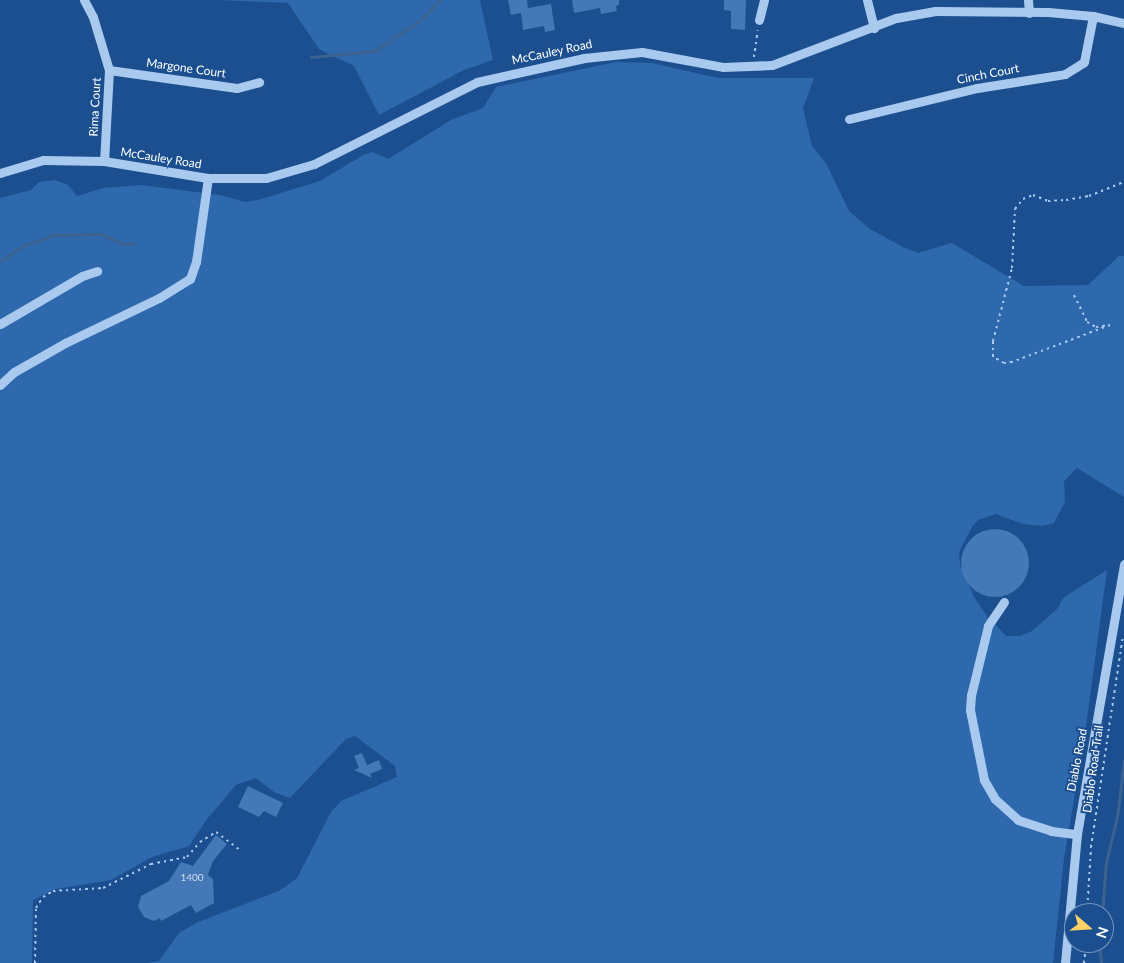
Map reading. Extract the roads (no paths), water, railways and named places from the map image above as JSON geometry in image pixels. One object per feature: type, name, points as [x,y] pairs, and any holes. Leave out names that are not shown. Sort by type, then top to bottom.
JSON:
[{"type":"street","name":"Rima Court","points":[[84,0],[93,17],[110,70],[104,161]]},
{"type":"street","points":[[760,20],[764,0]]},
{"type":"street","points":[[867,0],[874,28]]},
{"type":"street","points":[[1028,0],[1029,13]]},
{"type":"street","name":"McCauley Road","points":[[0,173],[43,160],[104,161],[208,178],[246,180],[285,174],[314,164],[477,82],[618,52],[658,54],[723,67],[772,65],[874,28],[896,18],[935,11],[1093,16],[1124,22]]},
{"type":"street","name":"Cinch Court","points":[[849,119],[976,88],[1066,74],[1084,62],[1093,16]]},
{"type":"street","name":"Margone Court","points":[[110,70],[237,88],[259,82]]},
{"type":"street","points":[[0,384],[14,372],[65,343],[159,298],[190,279],[196,262],[208,178]]},
{"type":"street","points":[[0,324],[82,276],[97,271]]},
{"type":"street","name":"Diablo Road","points":[[1064,963],[1077,834],[1124,564]]},
{"type":"street","points":[[1004,602],[988,626],[971,695],[970,710],[981,771],[988,790],[1018,820],[1051,831],[1077,834]]},
{"type":"waterway","points":[[311,57],[374,51],[418,22],[440,0]]},
{"type":"waterway","points":[[0,261],[25,245],[54,235],[100,234],[124,244],[134,243]]},
{"type":"waterway","points":[[1103,903],[1106,862],[1117,817],[1124,760]]},
{"type":"waterway","points":[[1100,953],[1101,963]]}]
